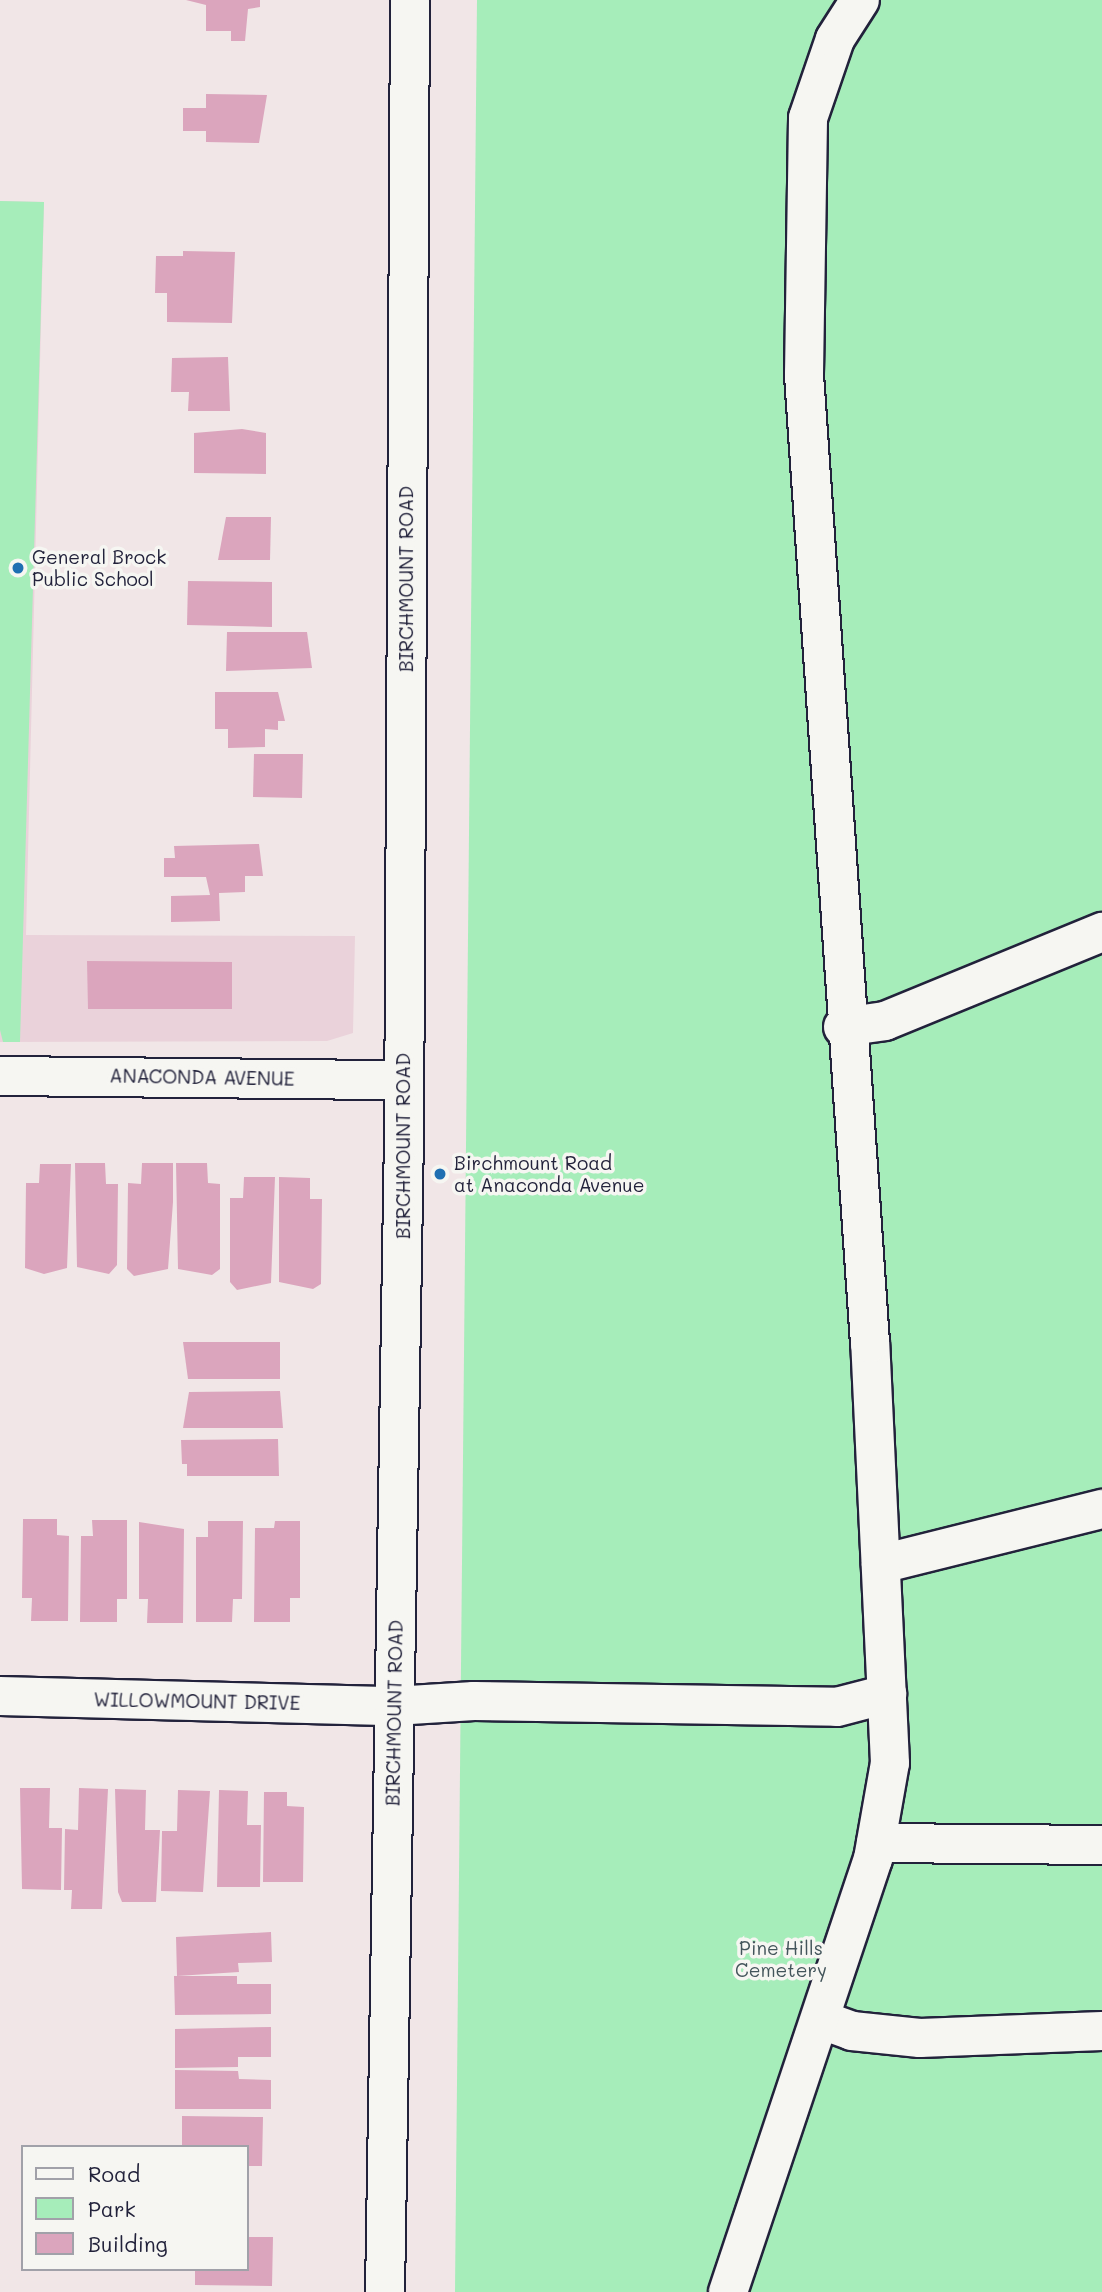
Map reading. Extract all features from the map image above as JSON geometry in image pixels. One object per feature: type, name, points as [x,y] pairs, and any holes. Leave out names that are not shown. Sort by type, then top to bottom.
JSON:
[{"type":"main road","name":"BIRCHMOUNT ROAD","points":[[385,2292],[404,1080],[411,0]]},
{"type":"main road","points":[[728,2292],[822,2020],[876,1843],[890,1763],[881,1564],[844,1027],[804,374],[805,154],[818,83],[860,0]]},
{"type":"main road","points":[[844,1027],[886,1021],[1102,932]]},
{"type":"main road","name":"ANACONDA AVENUE","points":[[0,1076],[404,1080]]},
{"type":"main road","points":[[881,1564],[1102,1508]]},
{"type":"main road","name":"WILLOWMOUNT DRIVE","points":[[0,1696],[394,1706],[474,1701],[837,1707],[887,1694]]},
{"type":"main road","points":[[876,1843],[1102,1845]]},
{"type":"main road","points":[[822,2020],[852,2031],[920,2038],[1102,2031]]},
{"type":"shaded area","points":[[0,201],[44,202],[26,935],[355,936],[353,1033],[327,1041],[0,1042]]},
{"type":"green space","name":"Pine Hills Cemetery","points":[[477,0],[1102,0],[1102,2292],[455,2292]]},
{"type":"green space","name":"General Brock Public School","points":[[0,201],[44,202],[20,1042],[3,1042],[0,1030]]},
{"type":"building","points":[[186,0],[260,0],[260,7],[248,9],[245,41],[231,41],[231,31],[206,31],[206,5]]},
{"type":"building","points":[[206,94],[267,95],[259,143],[206,142],[206,131],[183,131],[183,108],[206,108]]},
{"type":"building","points":[[183,251],[235,252],[232,323],[167,322],[167,293],[155,293],[156,256],[183,256]]},
{"type":"building","points":[[228,357],[230,411],[188,411],[189,392],[171,392],[172,358]]},
{"type":"building","points":[[242,429],[266,433],[266,474],[194,473],[194,433]]},
{"type":"building","points":[[226,517],[271,517],[270,560],[218,560]]},
{"type":"building","points":[[188,581],[272,582],[272,627],[187,625]]},
{"type":"building","points":[[227,632],[307,632],[312,668],[226,671]]},
{"type":"building","points":[[215,692],[278,692],[285,721],[278,721],[278,730],[265,729],[265,747],[228,748],[228,729],[215,729]]},
{"type":"building","points":[[254,754],[303,754],[302,798],[253,797]]},
{"type":"building","points":[[259,844],[263,876],[245,876],[245,892],[219,893],[220,921],[171,922],[171,896],[210,895],[206,877],[164,877],[164,858],[175,858],[174,846]]},
{"type":"building","points":[[87,961],[232,962],[232,1009],[88,1009]]},
{"type":"building","points":[[75,1163],[105,1163],[106,1184],[118,1184],[117,1265],[109,1274],[77,1267]]},
{"type":"building","points":[[142,1163],[173,1163],[173,1202],[168,1269],[134,1276],[127,1269],[128,1183],[141,1184]]},
{"type":"building","points":[[176,1163],[207,1163],[208,1183],[220,1184],[220,1269],[212,1275],[178,1269]]},
{"type":"building","points":[[40,1164],[71,1164],[67,1268],[44,1274],[25,1268],[26,1183],[39,1183]]},
{"type":"building","points":[[244,1177],[275,1177],[271,1283],[237,1290],[230,1282],[230,1198],[243,1198]]},
{"type":"building","points":[[279,1177],[310,1178],[310,1199],[322,1199],[321,1284],[313,1289],[279,1282]]},
{"type":"building","points":[[183,1342],[280,1342],[280,1379],[188,1379]]},
{"type":"building","points":[[280,1391],[283,1428],[183,1428],[189,1392]]},
{"type":"building","points":[[278,1439],[279,1476],[187,1476],[187,1464],[182,1464],[181,1440]]},
{"type":"building","points":[[23,1519],[57,1519],[57,1535],[69,1536],[68,1621],[31,1621],[32,1598],[22,1598]]},
{"type":"building","points":[[92,1520],[127,1520],[127,1599],[117,1599],[117,1622],[80,1622],[81,1536],[93,1536]]},
{"type":"building","points":[[208,1521],[243,1521],[242,1599],[233,1599],[232,1622],[196,1622],[196,1537],[208,1537]]},
{"type":"building","points":[[275,1521],[300,1521],[300,1598],[290,1598],[290,1622],[254,1622],[255,1528],[274,1528]]},
{"type":"building","points":[[139,1522],[184,1529],[183,1623],[147,1623],[148,1599],[139,1599]]},
{"type":"building","points":[[20,1788],[50,1788],[49,1828],[62,1828],[61,1890],[22,1889]]},
{"type":"building","points":[[79,1788],[108,1789],[102,1909],[71,1909],[72,1890],[64,1890],[65,1829],[78,1830]]},
{"type":"building","points":[[115,1789],[146,1790],[145,1830],[160,1830],[156,1902],[122,1902],[118,1892]]},
{"type":"building","points":[[178,1790],[210,1791],[203,1892],[161,1891],[162,1831],[177,1831]]},
{"type":"building","points":[[219,1790],[248,1791],[247,1825],[261,1825],[260,1887],[217,1887]]},
{"type":"building","points":[[264,1792],[287,1792],[287,1806],[304,1807],[303,1882],[263,1882]]},
{"type":"building","points":[[271,1932],[272,1962],[238,1963],[239,1972],[177,1976],[176,1937]]},
{"type":"building","points":[[174,1976],[237,1976],[237,1984],[271,1984],[271,2014],[175,2015]]},
{"type":"building","points":[[271,2027],[271,2057],[238,2057],[238,2067],[175,2068],[175,2029]]},
{"type":"building","points":[[175,2070],[238,2071],[239,2079],[271,2080],[271,2109],[175,2109]]},
{"type":"building","points":[[182,2116],[263,2117],[262,2166],[248,2166],[248,2145],[182,2145]]},
{"type":"building","points":[[248,2237],[273,2237],[272,2286],[195,2285],[195,2271],[248,2271]]},
{"type":"place","name":"General Brock Public School","points":[[18,568]]},
{"type":"place","name":"Birchmount Road at Anaconda Avenue","points":[[440,1174]]}]
